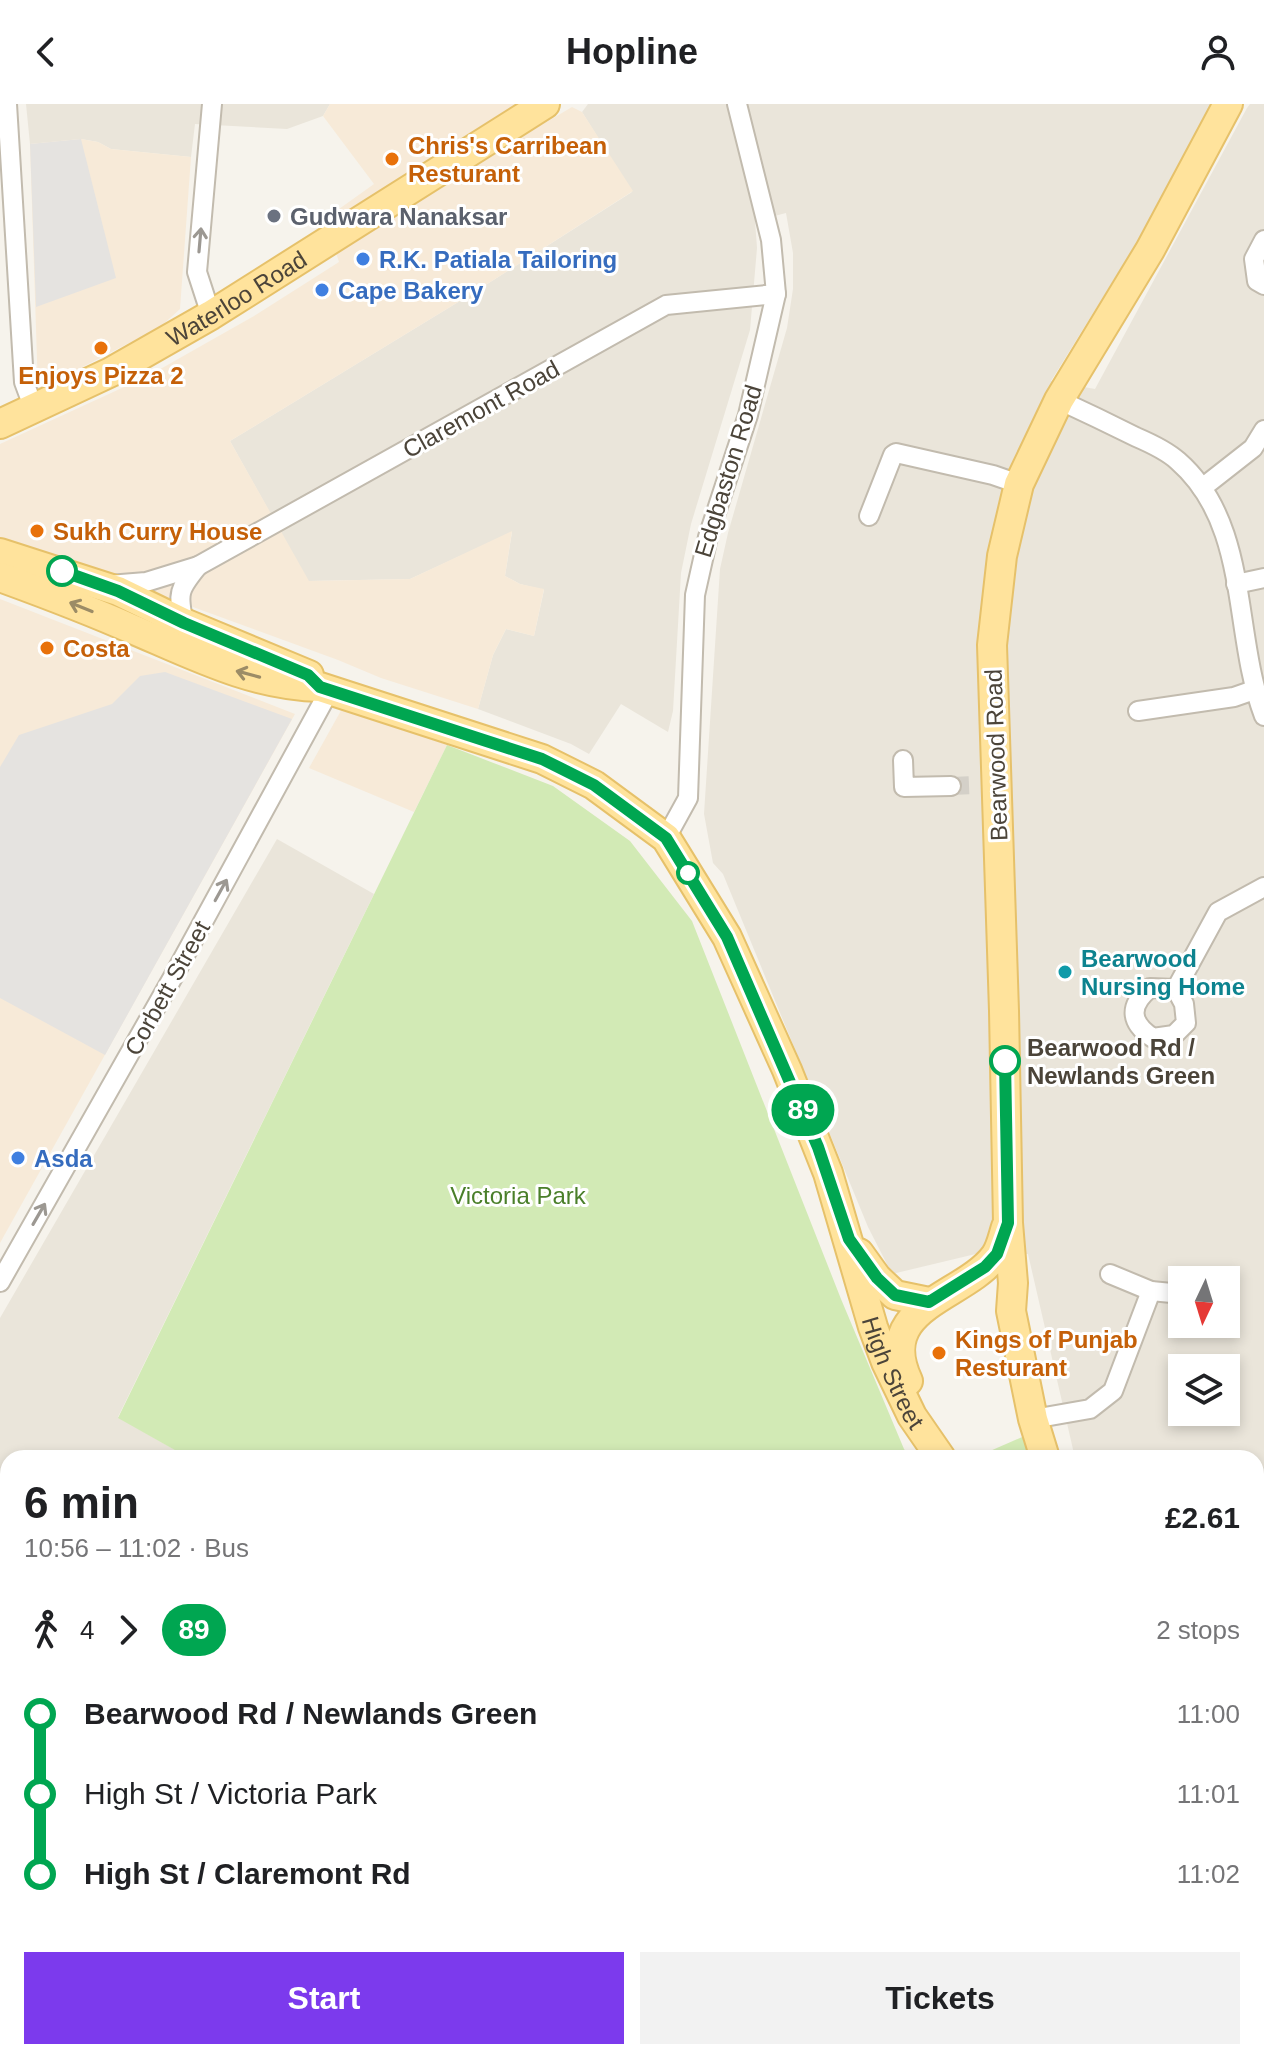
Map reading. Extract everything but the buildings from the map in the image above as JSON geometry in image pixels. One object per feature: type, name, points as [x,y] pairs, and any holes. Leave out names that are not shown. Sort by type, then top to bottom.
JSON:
[{"type":"main road","name":"Waterloo Road","points":[[0,424],[111,372],[211,315],[545,104]]},
{"type":"main road","name":"Bearwood Road","points":[[1043,1450],[1033,1419],[1011,1311],[1013,1283],[986,785],[992,645],[1002,556],[1019,484],[1059,400],[1150,250],[1228,104]]},
{"type":"main road","points":[[0,553],[118,591],[181,636]]},
{"type":"main road","points":[[0,577],[130,628]]},
{"type":"main road","points":[[97,585],[127,614],[130,628]]},
{"type":"main road","points":[[130,628],[146,619],[161,618],[181,636]]},
{"type":"main road","name":"High Street","points":[[181,636],[308,675],[325,689],[542,759],[594,785],[666,838],[727,937],[793,1085],[828,1173],[886,1362],[912,1416],[936,1450]]},
{"type":"main road","points":[[938,1450],[905,1376],[899,1354],[907,1329],[929,1302],[985,1267],[997,1254],[1008,1223]]},
{"type":"main road","points":[[849,1239],[877,1278],[895,1295],[929,1302]]},
{"type":"main road","points":[[966,1280],[995,1290],[1011,1311]]},
{"type":"street","points":[[7,104],[24,382],[34,409]]},
{"type":"street","points":[[211,315],[197,272],[212,104]]},
{"type":"street","name":"Edgbaston Road","points":[[666,838],[688,798],[695,595],[700,565],[748,415],[776,294],[771,240],[737,104]]},
{"type":"street","points":[[1264,240],[1254,259],[1257,281],[1264,285]]},
{"type":"street","name":"Claremont Road","points":[[97,585],[146,582],[198,566],[666,305],[776,294]]},
{"type":"street","points":[[1059,400],[1177,459],[1202,488],[1224,528],[1254,690],[1264,716]]},
{"type":"street","points":[[1202,488],[1259,451],[1264,430]]},
{"type":"street","points":[[869,516],[896,453],[1019,484]]},
{"type":"street","points":[[181,636],[181,587],[198,566]]},
{"type":"street","points":[[1236,584],[1264,578]]},
{"type":"street","name":"Corbett Street","points":[[0,1282],[181,963],[325,689]]},
{"type":"street","points":[[1138,711],[1234,697],[1254,690]]},
{"type":"street","points":[[903,760],[904,787],[951,786]]},
{"type":"street","points":[[1176,989],[1218,912],[1264,887]]},
{"type":"street","points":[[1110,1274],[1151,1291],[1168,1293]]},
{"type":"street","points":[[1033,1419],[1090,1409],[1113,1391],[1151,1291]]},
{"type":"shaded area","points":[[26,104],[330,104],[323,116],[287,129],[195,124],[191,157],[111,149],[98,142],[81,139],[30,144]]},
{"type":"shaded area","points":[[330,104],[520,104],[533,130],[572,107],[582,112],[633,191],[230,441],[309,581],[410,579],[512,531],[505,576],[520,584],[544,589],[534,636],[506,629],[493,655],[478,709],[381,678],[78,565],[0,544],[0,444],[148,376],[254,316],[339,262],[325,219],[374,184],[323,116]]},
{"type":"shaded area","points":[[588,104],[1213,104],[1137,242],[1051,381],[1095,389],[1247,108],[1250,104],[1264,104],[1264,1450],[1073,1450],[1028,1254],[984,1252],[892,1274],[868,1227],[723,874],[713,863],[704,814],[720,569],[787,328],[793,289],[793,253],[786,213],[755,221],[757,248],[750,330],[691,524],[681,573],[673,711],[668,732],[621,704],[589,754],[571,744],[478,709],[493,655],[506,629],[534,636],[544,590],[520,584],[505,576],[512,532],[410,579],[308,581],[230,441],[632,192],[582,112]]},
{"type":"shaded area","points":[[81,139],[98,142],[111,149],[191,157],[180,309],[160,327],[38,390],[30,144]]},
{"type":"shaded area","points":[[81,139],[116,278],[36,307],[30,144]]},
{"type":"shaded area","points":[[0,599],[295,714],[0,1243]]},
{"type":"shaded area","points":[[165,672],[292,719],[105,1055],[0,998],[0,767],[19,735],[112,704],[140,676]]},
{"type":"shaded area","points":[[343,707],[447,745],[414,812],[309,768]]},
{"type":"shaded area","points":[[277,839],[374,894],[118,1417],[175,1450],[0,1450],[0,1318]]},
{"type":"green space","name":"Victoria Park","points":[[447,745],[553,786],[630,841],[692,921],[841,1299],[905,1450],[175,1450],[118,1418]]},
{"type":"green space","points":[[1029,1434],[1034,1450],[992,1450]]},
{"type":"tunnel","points":[[951,786],[976,785]]},
{"type":"bus line","name":"89","points":[[62,571],[118,591],[184,623],[308,675],[320,687],[542,759],[594,785],[666,838],[727,937],[787,1070],[828,1173],[849,1239],[877,1278],[895,1295],[929,1302],[985,1267],[997,1254],[1008,1223],[1005,1061]]},
{"type":"place","name":"Chris's Carribean Resturant","points":[[392,159]]},
{"type":"place","name":"Gudwara Nanaksar","points":[[274,216]]},
{"type":"place","name":"R.K. Patiala Tailoring","points":[[363,259]]},
{"type":"place","name":"Cape Bakery","points":[[322,290]]},
{"type":"place","name":"Enjoys Pizza 2","points":[[101,348]]},
{"type":"place","name":"Sukh Curry House","points":[[37,531]]},
{"type":"place","name":"Costa","points":[[47,648]]},
{"type":"place","name":"Bearwood Nursing Home","points":[[1065,972]]},
{"type":"place","name":"Bearwood Rd / Newlands Green","points":[[1005,1061]]},
{"type":"place","name":"Asda","points":[[18,1158]]},
{"type":"place","name":"Kings of Punjab Resturant","points":[[939,1353]]}]
